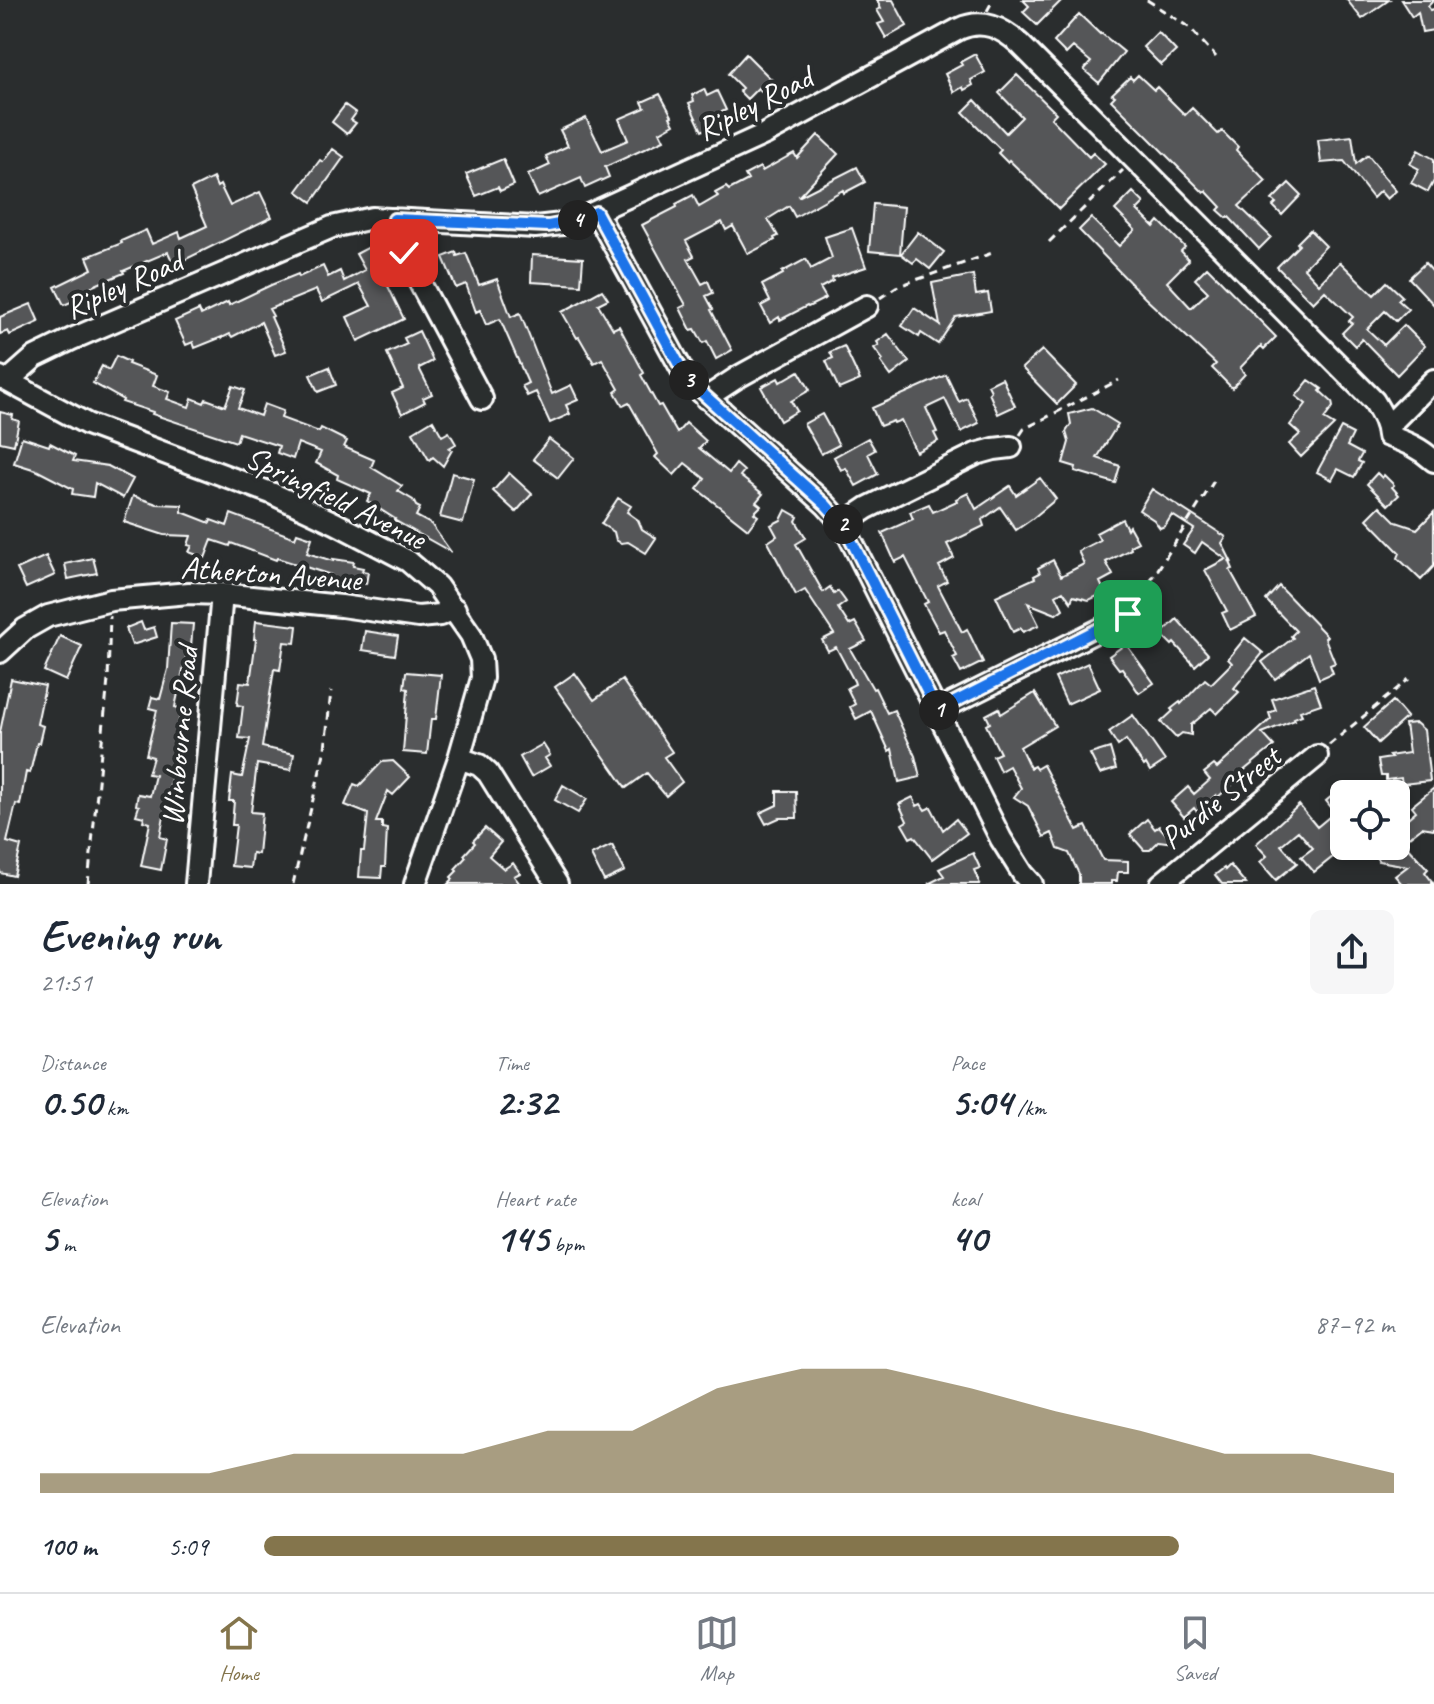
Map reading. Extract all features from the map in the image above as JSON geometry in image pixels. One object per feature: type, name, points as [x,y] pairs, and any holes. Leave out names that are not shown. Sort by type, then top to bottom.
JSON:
[{"type":"street","name":"Ripley Road","points":[[4,378],[60,345],[332,227],[372,218],[548,226],[575,221],[755,139],[959,29],[974,24],[989,25],[1012,37],[1374,401],[1388,431]]},
{"type":"street","points":[[596,212],[692,384],[843,524],[1001,839],[1032,884]]},
{"type":"street","points":[[394,219],[404,253],[482,399]]},
{"type":"street","points":[[706,398],[867,306]]},
{"type":"street","name":"Springfield Avenue","points":[[4,378],[87,424],[271,493],[335,523],[408,561],[437,586],[471,635],[482,668],[480,688],[459,758],[415,884]]},
{"type":"street","points":[[1434,380],[1388,431],[1422,450],[1434,461]]},
{"type":"street","points":[[843,524],[867,508],[976,454],[1011,447]]},
{"type":"street","name":"Atherton Avenue","points":[[0,652],[25,629],[48,616],[111,600],[189,593],[341,606],[418,617],[440,615],[455,609]]},
{"type":"street","name":"Winbourne Road","points":[[196,884],[222,594]]},
{"type":"street","points":[[937,711],[1117,621],[1136,606],[1142,595]]},
{"type":"street","name":"Purdie Street","points":[[1175,880],[1317,756]]},
{"type":"street","points":[[459,758],[479,765],[488,773],[557,884]]},
{"type":"path","points":[[1147,0],[1190,28],[1216,57]]},
{"type":"path","points":[[1049,242],[1134,160]]},
{"type":"path","points":[[867,306],[896,287],[995,252]]},
{"type":"path","points":[[1011,447],[1024,429],[1119,380]]},
{"type":"path","points":[[1142,595],[1214,481]]},
{"type":"path","points":[[88,884],[108,680],[111,600]]},
{"type":"path","points":[[1317,756],[1409,679]]},
{"type":"path","points":[[293,884],[325,749],[331,691]]},
{"type":"building","points":[[877,0],[893,0],[907,26],[886,38],[878,24],[884,22],[877,10],[881,8]]},
{"type":"building","points":[[1023,0],[1062,0],[1037,25],[1023,12],[1029,6]]},
{"type":"building","points":[[1347,0],[1389,0],[1362,19]]},
{"type":"building","points":[[1401,0],[1434,0],[1428,6],[1430,10],[1434,9],[1434,30],[1422,32],[1418,12],[1412,17]]},
{"type":"building","points":[[1079,14],[1124,52],[1099,83],[1084,70],[1091,62],[1073,47],[1066,54],[1054,42]]},
{"type":"building","points":[[1158,32],[1176,51],[1161,65],[1143,47]]},
{"type":"building","points":[[746,54],[779,87],[769,98],[758,88],[747,99],[739,91],[742,88],[728,74]]},
{"type":"building","points":[[975,54],[985,72],[971,80],[973,85],[954,92],[945,74]]},
{"type":"building","points":[[1017,75],[1056,113],[1051,118],[1089,157],[1093,153],[1105,164],[1059,209],[998,153],[1001,150],[963,112],[975,100],[1006,133],[1022,117],[999,93]]},
{"type":"building","points":[[1138,75],[1154,90],[1157,87],[1185,115],[1192,108],[1218,134],[1222,131],[1266,181],[1239,206],[1271,237],[1259,249],[1229,217],[1218,210],[1221,207],[1206,191],[1204,193],[1111,100],[1115,96],[1112,94],[1130,77],[1133,80]]},
{"type":"building","points":[[704,89],[707,96],[717,91],[726,110],[709,118],[712,126],[702,131],[689,103],[694,101],[692,95]]},
{"type":"building","points":[[660,94],[674,124],[660,132],[664,140],[605,167],[609,177],[585,188],[581,178],[538,197],[528,175],[550,165],[546,156],[568,146],[560,130],[586,118],[602,151],[628,140],[619,119],[645,108],[642,102]]},
{"type":"building","points":[[345,105],[356,113],[351,120],[356,123],[347,134],[332,122]]},
{"type":"building","points":[[818,135],[838,154],[798,197],[857,167],[865,182],[844,193],[843,190],[795,217],[789,206],[768,219],[778,236],[775,240],[748,254],[733,226],[726,230],[722,222],[686,241],[694,256],[688,259],[702,284],[708,281],[713,293],[706,296],[732,350],[716,359],[707,341],[703,343],[695,329],[691,330],[680,308],[686,305],[642,225],[693,195],[699,207],[718,196],[715,193],[748,180],[745,175],[760,167],[762,171],[794,153],[797,158]]},
{"type":"building","points":[[1352,136],[1356,164],[1368,155],[1396,191],[1387,199],[1380,191],[1373,198],[1344,161],[1321,163],[1318,140]]},
{"type":"building","points":[[333,149],[344,157],[312,202],[297,191],[320,160],[323,162]]},
{"type":"building","points":[[1418,150],[1434,159],[1434,181],[1428,192],[1411,183],[1419,169],[1410,164]]},
{"type":"building","points":[[503,159],[514,185],[500,191],[498,187],[476,196],[466,174]]},
{"type":"building","points":[[213,178],[230,206],[260,192],[272,217],[174,265],[168,252],[123,271],[88,288],[83,292],[85,296],[64,305],[55,287],[92,269],[87,257],[146,230],[152,244],[179,232],[181,238],[207,226],[191,189]]},
{"type":"building","points":[[1289,183],[1301,195],[1282,215],[1273,206],[1276,203],[1272,200]]},
{"type":"building","points":[[1133,192],[1144,203],[1137,210],[1154,227],[1159,221],[1185,247],[1181,251],[1189,260],[1167,282],[1191,308],[1208,292],[1195,279],[1207,267],[1276,337],[1264,349],[1261,346],[1240,368],[1245,374],[1232,388],[1212,368],[1216,364],[1145,298],[1079,230],[1091,218],[1119,246],[1135,230],[1115,210]]},
{"type":"building","points":[[873,204],[904,207],[900,254],[869,251]]},
{"type":"building","points":[[852,228],[866,267],[832,278],[833,281],[820,288],[826,298],[770,323],[761,306],[770,301],[762,285],[806,259],[811,269],[832,258],[825,237]]},
{"type":"building","points":[[1310,230],[1326,246],[1304,268],[1319,284],[1340,262],[1374,295],[1387,282],[1402,296],[1398,300],[1408,309],[1396,321],[1385,311],[1367,329],[1384,345],[1404,325],[1425,346],[1397,375],[1362,339],[1355,346],[1342,333],[1352,323],[1349,321],[1353,317],[1325,291],[1313,303],[1277,267]]},
{"type":"building","points":[[918,232],[944,252],[930,269],[917,259],[913,263],[901,254]]},
{"type":"building","points":[[371,246],[389,278],[385,280],[404,319],[358,341],[347,317],[371,306],[359,284],[322,302],[316,290],[269,309],[286,351],[275,355],[261,322],[232,337],[230,334],[195,348],[193,342],[186,345],[175,321],[199,310],[201,315],[228,302],[229,305],[323,266],[328,277],[340,271],[344,281],[365,270],[356,254]]},
{"type":"building","points":[[456,252],[457,256],[466,253],[479,285],[497,279],[511,317],[520,313],[552,394],[571,385],[578,400],[566,405],[570,414],[550,423],[536,392],[527,396],[522,386],[528,383],[500,319],[486,325],[480,310],[476,312],[466,284],[456,288],[443,257]]},
{"type":"building","points":[[532,255],[583,258],[581,285],[531,282]]},
{"type":"building","points":[[1425,263],[1434,273],[1434,305],[1409,278]]},
{"type":"building","points":[[973,275],[976,295],[988,293],[991,311],[956,317],[938,344],[902,326],[914,308],[940,325],[932,283]]},
{"type":"building","points":[[602,290],[608,299],[598,304],[613,329],[619,326],[644,373],[641,375],[677,433],[686,423],[706,441],[699,448],[729,473],[736,464],[744,471],[740,476],[763,494],[756,502],[761,506],[754,513],[758,516],[748,529],[697,489],[705,479],[685,463],[674,475],[655,457],[658,454],[629,403],[623,406],[615,392],[619,389],[602,359],[594,363],[577,338],[562,312]]},
{"type":"building","points":[[31,304],[39,322],[10,335],[8,331],[0,334],[0,317]]},
{"type":"building","points":[[419,331],[433,361],[419,368],[432,394],[423,398],[425,402],[402,414],[392,393],[403,388],[387,353],[407,344],[404,338]]},
{"type":"building","points":[[888,334],[909,362],[891,376],[874,348]]},
{"type":"building","points":[[844,346],[860,380],[839,389],[826,361],[833,358],[830,352]]},
{"type":"building","points":[[1042,350],[1076,385],[1057,404],[1022,368]]},
{"type":"building","points":[[116,356],[157,375],[153,386],[170,392],[167,399],[189,407],[192,398],[225,406],[233,386],[245,390],[238,408],[260,416],[264,404],[283,411],[281,418],[319,432],[321,428],[347,441],[344,447],[374,460],[371,467],[402,486],[398,491],[420,508],[416,516],[431,524],[451,552],[394,520],[367,501],[371,494],[337,479],[338,475],[316,463],[321,452],[298,443],[293,459],[277,453],[279,446],[239,433],[236,442],[122,402],[93,383],[102,366],[109,370]]},
{"type":"building","points":[[329,367],[336,385],[318,392],[310,375]]},
{"type":"building","points":[[799,371],[810,390],[791,401],[797,411],[780,421],[761,387],[778,378],[780,382]]},
{"type":"building","points":[[946,375],[959,402],[967,398],[979,423],[961,432],[945,399],[926,408],[938,441],[916,452],[901,420],[880,426],[872,408]]},
{"type":"building","points":[[1002,378],[1015,406],[998,414],[988,385]]},
{"type":"building","points":[[1309,380],[1322,389],[1320,391],[1332,402],[1333,407],[1324,419],[1334,425],[1301,457],[1289,444],[1300,434],[1290,425],[1306,404],[1296,396]]},
{"type":"building","points":[[1092,408],[1118,424],[1097,458],[1120,466],[1115,483],[1075,471],[1076,467],[1063,463],[1069,442],[1066,432],[1071,424],[1069,414]]},
{"type":"building","points":[[0,412],[13,415],[12,419],[19,421],[14,445],[0,442]]},
{"type":"building","points":[[822,414],[839,445],[821,454],[804,424]]},
{"type":"building","points":[[433,420],[442,436],[449,432],[456,444],[449,448],[452,450],[443,466],[433,457],[429,460],[413,432]]},
{"type":"building","points":[[1341,428],[1353,434],[1347,446],[1362,454],[1358,461],[1362,463],[1354,477],[1338,469],[1332,480],[1317,472]]},
{"type":"building","points":[[22,437],[49,446],[50,443],[75,456],[73,461],[108,466],[133,479],[123,498],[95,483],[93,497],[72,494],[73,489],[36,470],[14,463]]},
{"type":"building","points":[[868,438],[875,450],[868,454],[878,474],[856,486],[846,468],[841,470],[834,457]]},
{"type":"building","points":[[549,439],[574,458],[558,478],[533,459]]},
{"type":"building","points":[[452,473],[474,479],[463,523],[440,517]]},
{"type":"building","points":[[509,473],[532,494],[516,512],[493,491]]},
{"type":"building","points":[[1377,473],[1382,478],[1384,475],[1394,485],[1392,487],[1399,495],[1388,505],[1367,484]]},
{"type":"building","points":[[1040,478],[1056,499],[1032,519],[1016,530],[1000,507],[982,520],[984,526],[947,544],[954,558],[939,566],[947,581],[938,586],[962,632],[967,629],[983,662],[961,673],[953,658],[957,656],[944,630],[939,632],[924,604],[928,602],[905,557],[895,562],[882,533],[913,519],[910,512],[929,504],[933,512],[968,493],[976,509],[1010,486],[1016,495]]},
{"type":"building","points":[[1152,489],[1226,537],[1222,543],[1232,563],[1229,560],[1233,569],[1230,570],[1256,617],[1230,630],[1222,613],[1227,611],[1205,570],[1226,559],[1202,542],[1195,553],[1183,545],[1194,529],[1172,515],[1160,528],[1139,510]]},
{"type":"building","points":[[133,496],[157,504],[182,505],[182,512],[210,523],[211,520],[227,526],[231,514],[295,538],[297,533],[312,538],[307,553],[333,561],[354,562],[353,566],[368,572],[366,584],[330,579],[331,575],[276,560],[231,543],[230,546],[212,540],[205,558],[189,552],[191,536],[164,535],[124,522]]},
{"type":"building","points":[[618,498],[631,506],[627,512],[638,520],[642,529],[656,538],[646,553],[628,542],[616,540],[614,532],[601,524]]},
{"type":"building","points":[[1380,506],[1396,522],[1417,529],[1434,512],[1434,566],[1421,580],[1398,558],[1400,553],[1367,519]]},
{"type":"building","points":[[786,510],[798,517],[796,521],[806,538],[796,544],[823,592],[830,587],[834,594],[838,591],[846,602],[838,608],[849,625],[855,622],[866,641],[850,649],[887,713],[894,710],[915,756],[920,777],[899,782],[892,749],[889,751],[871,711],[856,719],[850,707],[855,704],[847,688],[855,684],[854,681],[836,647],[828,651],[822,640],[834,634],[805,590],[796,595],[768,542],[777,536],[771,525],[781,520]]},
{"type":"building","points":[[1122,519],[1138,542],[1106,562],[1113,575],[1100,582],[1104,591],[1102,594],[1089,600],[1073,596],[1071,602],[1063,591],[1056,595],[1063,609],[1056,614],[1028,603],[1039,625],[1023,632],[1021,628],[1013,632],[996,596],[1035,578],[1040,573],[1038,568],[1053,560],[1061,576],[1084,564],[1078,551],[1100,540],[1096,533]]},
{"type":"building","points":[[46,556],[55,575],[26,588],[17,569]]},
{"type":"building","points":[[93,558],[97,573],[68,579],[65,564]]},
{"type":"building","points":[[1279,586],[1327,636],[1325,638],[1335,663],[1330,665],[1333,673],[1319,679],[1309,653],[1275,679],[1262,662],[1293,638],[1291,636],[1296,631],[1266,600]]},
{"type":"building","points":[[1177,619],[1208,654],[1195,666],[1161,634]]},
{"type":"building","points":[[256,621],[297,626],[295,643],[284,642],[280,670],[274,669],[262,747],[294,754],[291,770],[257,764],[251,812],[262,813],[258,854],[252,853],[250,868],[231,866],[236,825],[232,825],[234,801],[229,801],[232,775],[242,777],[250,739],[239,738],[243,706],[237,705],[240,682],[250,683]]},
{"type":"building","points":[[141,622],[144,630],[154,627],[157,637],[132,645],[126,628]]},
{"type":"building","points":[[171,623],[193,624],[190,657],[186,657],[175,707],[182,709],[160,837],[167,839],[161,870],[141,866],[150,823],[136,815],[139,806],[136,805],[138,794],[150,796],[155,775],[148,774],[153,757],[146,755],[157,710],[149,708],[152,697],[160,699],[168,669]]},
{"type":"building","points":[[365,631],[398,636],[395,655],[362,650]]},
{"type":"building","points":[[60,636],[82,646],[66,681],[44,671]]},
{"type":"building","points":[[1245,638],[1263,653],[1234,688],[1239,692],[1217,714],[1211,708],[1191,725],[1191,735],[1182,733],[1176,738],[1161,722],[1205,679],[1211,684],[1232,663],[1228,659]]},
{"type":"building","points":[[1126,644],[1154,683],[1139,693],[1122,668],[1119,669],[1109,656]]},
{"type":"building","points":[[1088,663],[1100,689],[1067,704],[1055,678]]},
{"type":"building","points":[[406,672],[441,675],[436,719],[431,719],[427,754],[403,752],[408,689],[404,688]]},
{"type":"building","points":[[575,673],[594,700],[622,680],[672,752],[664,757],[682,782],[666,796],[647,773],[626,788],[555,687]]},
{"type":"building","points":[[11,679],[45,686],[37,724],[43,726],[39,743],[30,773],[26,772],[20,805],[16,804],[7,842],[21,846],[14,876],[0,873],[0,732]]},
{"type":"building","points":[[1314,685],[1321,704],[1300,711],[1302,715],[1295,720],[1262,733],[1274,746],[1231,781],[1233,784],[1218,797],[1216,795],[1197,812],[1194,808],[1184,817],[1171,802],[1188,787],[1194,794],[1210,780],[1204,773],[1214,765],[1217,768],[1271,719],[1269,713],[1276,710],[1272,699]]},
{"type":"building","points":[[1035,693],[1055,726],[1020,747],[1030,768],[1043,765],[1077,830],[1086,826],[1103,860],[1128,861],[1128,872],[1118,872],[1117,881],[1111,881],[1111,884],[1079,884],[1079,874],[1069,853],[1058,849],[1052,833],[1044,837],[1028,806],[1014,797],[1021,788],[1009,766],[1000,771],[993,756],[1000,753],[986,725],[990,723],[986,715],[999,708],[1001,714]]},
{"type":"building","points":[[1393,701],[1407,717],[1378,743],[1364,727]]},
{"type":"building","points":[[1133,715],[1165,761],[1150,771],[1126,740],[1118,746],[1109,732]]},
{"type":"building","points":[[1416,723],[1424,730],[1430,781],[1410,783],[1410,780],[1386,780],[1386,776],[1381,776],[1378,760],[1409,753],[1405,724]]},
{"type":"building","points":[[543,744],[550,755],[545,758],[550,766],[531,777],[520,757]]},
{"type":"building","points":[[1110,748],[1116,769],[1100,774],[1090,754]]},
{"type":"building","points":[[393,761],[410,777],[393,795],[388,791],[376,822],[382,822],[382,828],[387,829],[385,867],[382,867],[381,878],[359,877],[368,814],[345,805],[354,784],[359,786],[382,762]]},
{"type":"building","points":[[563,785],[587,799],[578,813],[555,800]]},
{"type":"building","points":[[1434,788],[1434,829],[1422,827],[1410,836],[1410,816],[1416,811],[1412,806]]},
{"type":"building","points":[[777,791],[796,791],[797,818],[779,818],[766,824],[760,813],[777,805]]},
{"type":"building","points":[[913,797],[917,806],[921,804],[925,810],[931,807],[943,830],[956,819],[967,833],[932,859],[914,836],[910,838],[902,824],[907,821],[899,804]]},
{"type":"building","points":[[1299,805],[1317,827],[1330,816],[1330,859],[1314,872],[1301,857],[1313,848],[1298,831],[1281,845],[1297,863],[1276,880],[1260,862],[1267,856],[1256,844]]},
{"type":"building","points":[[1147,819],[1155,829],[1159,826],[1174,843],[1159,841],[1150,850],[1144,850],[1130,834]]},
{"type":"building","points":[[485,828],[501,842],[489,856],[504,869],[513,863],[520,873],[514,876],[520,884],[448,884],[457,871],[455,869],[466,857],[464,855],[475,843],[473,841]]},
{"type":"building","points":[[612,845],[625,871],[604,881],[591,855]]},
{"type":"building","points":[[1410,850],[1428,869],[1425,872],[1434,884],[1402,884],[1395,876],[1408,866],[1379,861],[1410,860]]},
{"type":"building","points":[[973,853],[980,868],[974,870],[980,884],[928,884],[944,876],[939,869]]},
{"type":"building","points":[[1230,865],[1246,884],[1222,884],[1215,875]]},
{"type":"route","points":[[404,253],[394,219],[548,226],[575,221],[596,212],[692,384],[835,513],[843,524],[937,711],[1128,614]]}]
